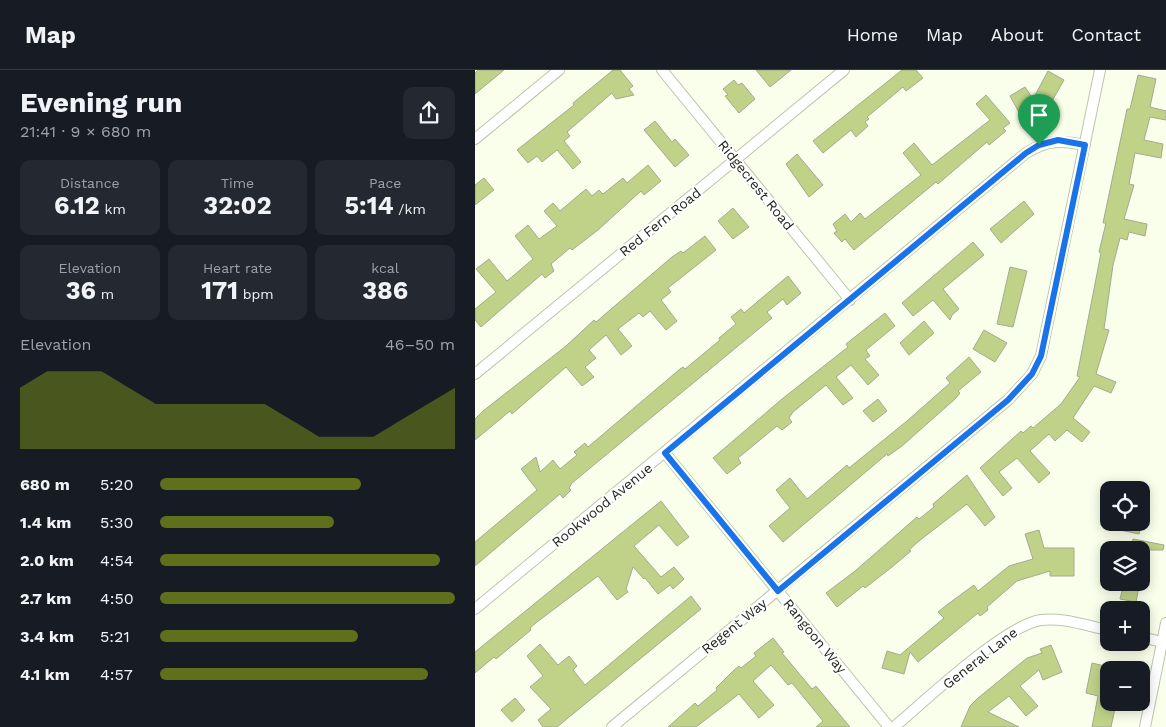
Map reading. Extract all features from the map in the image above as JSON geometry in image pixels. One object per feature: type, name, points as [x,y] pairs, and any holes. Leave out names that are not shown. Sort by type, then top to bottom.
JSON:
[{"type":"street","points":[[475,140],[559,70]]},
{"type":"street","name":"Ridgecrest Road","points":[[661,70],[850,300]]},
{"type":"street","name":"Red Fern Road","points":[[475,374],[844,70]]},
{"type":"street","name":"Regent Way","points":[[611,727],[778,591],[1021,388],[1036,367],[1041,356],[1100,70]]},
{"type":"street","name":"Rookwood Avenue","points":[[475,608],[1026,153],[1039,145],[1058,140],[1085,145]]},
{"type":"street","name":"Rangoon Way","points":[[665,453],[889,727]]},
{"type":"street","name":"General Lane","points":[[893,727],[1001,638],[1023,625],[1053,620],[1100,628]]},
{"type":"street","points":[[1145,727],[1166,623]]},
{"type":"street","points":[[1150,639],[1162,642]]},
{"type":"building","points":[[478,70],[504,70],[475,94],[475,73]]},
{"type":"building","points":[[613,70],[620,70],[633,86],[629,89],[634,95],[616,99],[612,93],[567,132],[570,136],[564,141],[581,162],[573,169],[557,150],[542,162],[537,156],[528,163],[517,150],[574,105],[573,103]]},
{"type":"building","points":[[756,70],[791,70],[770,87]]},
{"type":"building","points":[[902,70],[916,70],[923,78],[906,91],[903,87],[867,117],[869,119],[865,122],[868,126],[856,137],[851,130],[823,153],[813,141]]},
{"type":"building","points":[[1048,71],[1064,80],[1052,101],[1047,99],[1021,116],[1010,96],[1025,87],[1033,99]]},
{"type":"building","points":[[1138,75],[1156,79],[1150,107],[1166,111],[1166,120],[1150,117],[1144,140],[1163,144],[1161,158],[1135,153],[1129,184],[1134,185],[1124,219],[1147,224],[1145,236],[1129,232],[1127,240],[1120,238],[1113,265],[1104,329],[1109,330],[1096,374],[1116,382],[1111,393],[1094,386],[1073,418],[1090,432],[1082,442],[1067,430],[1055,441],[1049,434],[1030,451],[1050,473],[1039,483],[1017,458],[999,472],[1012,488],[1003,496],[980,468],[1021,431],[1023,433],[1031,426],[1033,428],[1061,404],[1080,377],[1077,376],[1101,253],[1099,252],[1106,223],[1103,223],[1127,109],[1130,109]]},
{"type":"building","points":[[734,80],[738,85],[742,83],[755,99],[739,113],[725,96],[728,95],[723,89]]},
{"type":"building","points":[[986,95],[1010,123],[1003,128],[1006,131],[989,145],[987,142],[938,184],[936,182],[854,250],[845,239],[842,242],[834,233],[837,231],[833,224],[845,214],[851,222],[860,213],[865,219],[921,175],[903,153],[914,143],[932,165],[990,120],[976,104]]},
{"type":"building","points":[[655,121],[672,142],[675,139],[689,155],[675,167],[644,130]]},
{"type":"building","points":[[797,154],[823,185],[809,197],[786,164]]},
{"type":"building","points":[[648,165],[661,181],[644,195],[641,191],[598,230],[572,250],[570,248],[551,264],[554,271],[545,278],[542,274],[481,327],[475,320],[475,309],[496,292],[476,269],[489,259],[507,281],[533,259],[515,236],[528,225],[539,239],[557,226],[544,211],[553,203],[560,211],[586,189],[592,196],[599,190],[603,194],[623,178],[627,183]]},
{"type":"building","points":[[484,178],[494,190],[475,205],[475,185]]},
{"type":"building","points":[[1024,201],[1034,214],[1001,243],[990,229]]},
{"type":"building","points":[[733,208],[749,227],[733,239],[718,221]]},
{"type":"building","points":[[705,236],[716,250],[668,288],[671,292],[661,300],[677,321],[666,330],[650,311],[643,317],[639,313],[618,329],[632,346],[621,355],[606,335],[589,350],[596,358],[585,367],[594,377],[582,386],[566,367],[512,414],[510,411],[475,440],[475,419],[483,411],[566,346],[594,320],[596,322],[672,257],[681,251],[683,253]]},
{"type":"building","points":[[973,242],[984,255],[943,289],[959,309],[952,315],[950,320],[933,300],[913,316],[902,303]]},
{"type":"building","points":[[1010,267],[1027,271],[1013,327],[997,324]]},
{"type":"building","points":[[788,276],[801,293],[787,305],[783,299],[767,312],[772,318],[572,483],[569,488],[571,490],[563,498],[560,494],[475,566],[475,542],[537,490],[521,469],[536,457],[540,472],[553,460],[560,469],[577,455],[574,452],[585,443],[588,447],[680,369],[683,367],[685,369],[720,340],[719,338],[736,324],[731,317],[741,309],[744,313]]},
{"type":"building","points":[[885,313],[895,326],[866,350],[870,356],[865,359],[879,375],[868,385],[851,365],[836,377],[853,398],[843,405],[826,385],[793,412],[789,418],[792,422],[782,430],[777,426],[738,458],[741,463],[727,474],[713,458],[782,399],[848,347],[846,344]]},
{"type":"building","points":[[924,321],[934,333],[909,355],[900,343]]},
{"type":"building","points":[[984,330],[1007,343],[995,362],[973,349]]},
{"type":"building","points":[[969,357],[981,372],[958,391],[960,393],[955,399],[902,446],[888,456],[887,454],[783,542],[769,526],[790,508],[776,490],[790,478],[807,499],[847,465],[849,468],[907,421],[950,383],[946,378]]},
{"type":"building","points":[[878,399],[887,411],[873,422],[863,411]]},
{"type":"building","points":[[967,475],[995,517],[985,526],[967,504],[919,541],[909,550],[911,551],[892,567],[865,588],[863,586],[837,607],[826,593],[855,571],[917,517],[919,519],[934,507],[933,504]]},
{"type":"building","points":[[661,501],[689,537],[677,546],[659,525],[634,546],[661,577],[674,567],[684,579],[673,589],[670,585],[658,594],[633,567],[626,589],[628,592],[617,600],[598,576],[537,622],[530,628],[531,630],[496,659],[494,657],[475,673],[475,652]]},
{"type":"building","points":[[1039,530],[1044,548],[1074,548],[1074,576],[1050,576],[1050,571],[1017,581],[987,607],[988,610],[980,616],[978,613],[918,662],[910,652],[904,674],[882,668],[887,651],[900,655],[944,618],[938,612],[974,585],[978,591],[1009,566],[1033,559],[1025,534]]},
{"type":"building","points":[[1124,531],[1140,531],[1139,534]]},
{"type":"building","points":[[1150,542],[1164,545],[1163,550],[1150,550]]},
{"type":"building","points":[[1122,591],[1138,591],[1136,601],[1120,599]]},
{"type":"building","points":[[691,596],[701,609],[557,727],[543,727],[538,720],[551,709],[530,687],[543,676],[527,656],[540,644],[558,665],[569,656],[577,666],[573,670],[585,685]]},
{"type":"building","points":[[773,638],[784,652],[782,653],[812,689],[816,686],[850,727],[816,727],[823,721],[792,683],[788,685],[771,665],[753,681],[774,705],[759,718],[739,694],[696,727],[668,727],[695,703],[698,706],[717,690],[716,688],[733,671],[739,666],[741,668],[756,656],[754,653]]},
{"type":"building","points":[[1051,645],[1062,672],[1043,680],[1039,670],[1020,686],[1038,706],[1026,716],[1009,696],[988,712],[1019,727],[961,727],[970,706],[978,698],[1027,658],[1042,653],[1040,649]]},
{"type":"building","points":[[1092,663],[1100,665],[1100,711],[1114,711],[1111,727],[1092,727],[1098,696],[1086,693]]},
{"type":"building","points":[[515,698],[525,710],[512,722],[501,710]]},
{"type":"route","points":[[1063,140],[1085,145],[1041,356],[1032,374],[1008,400],[778,591],[665,453],[1026,153],[1039,145],[1063,140]]}]
